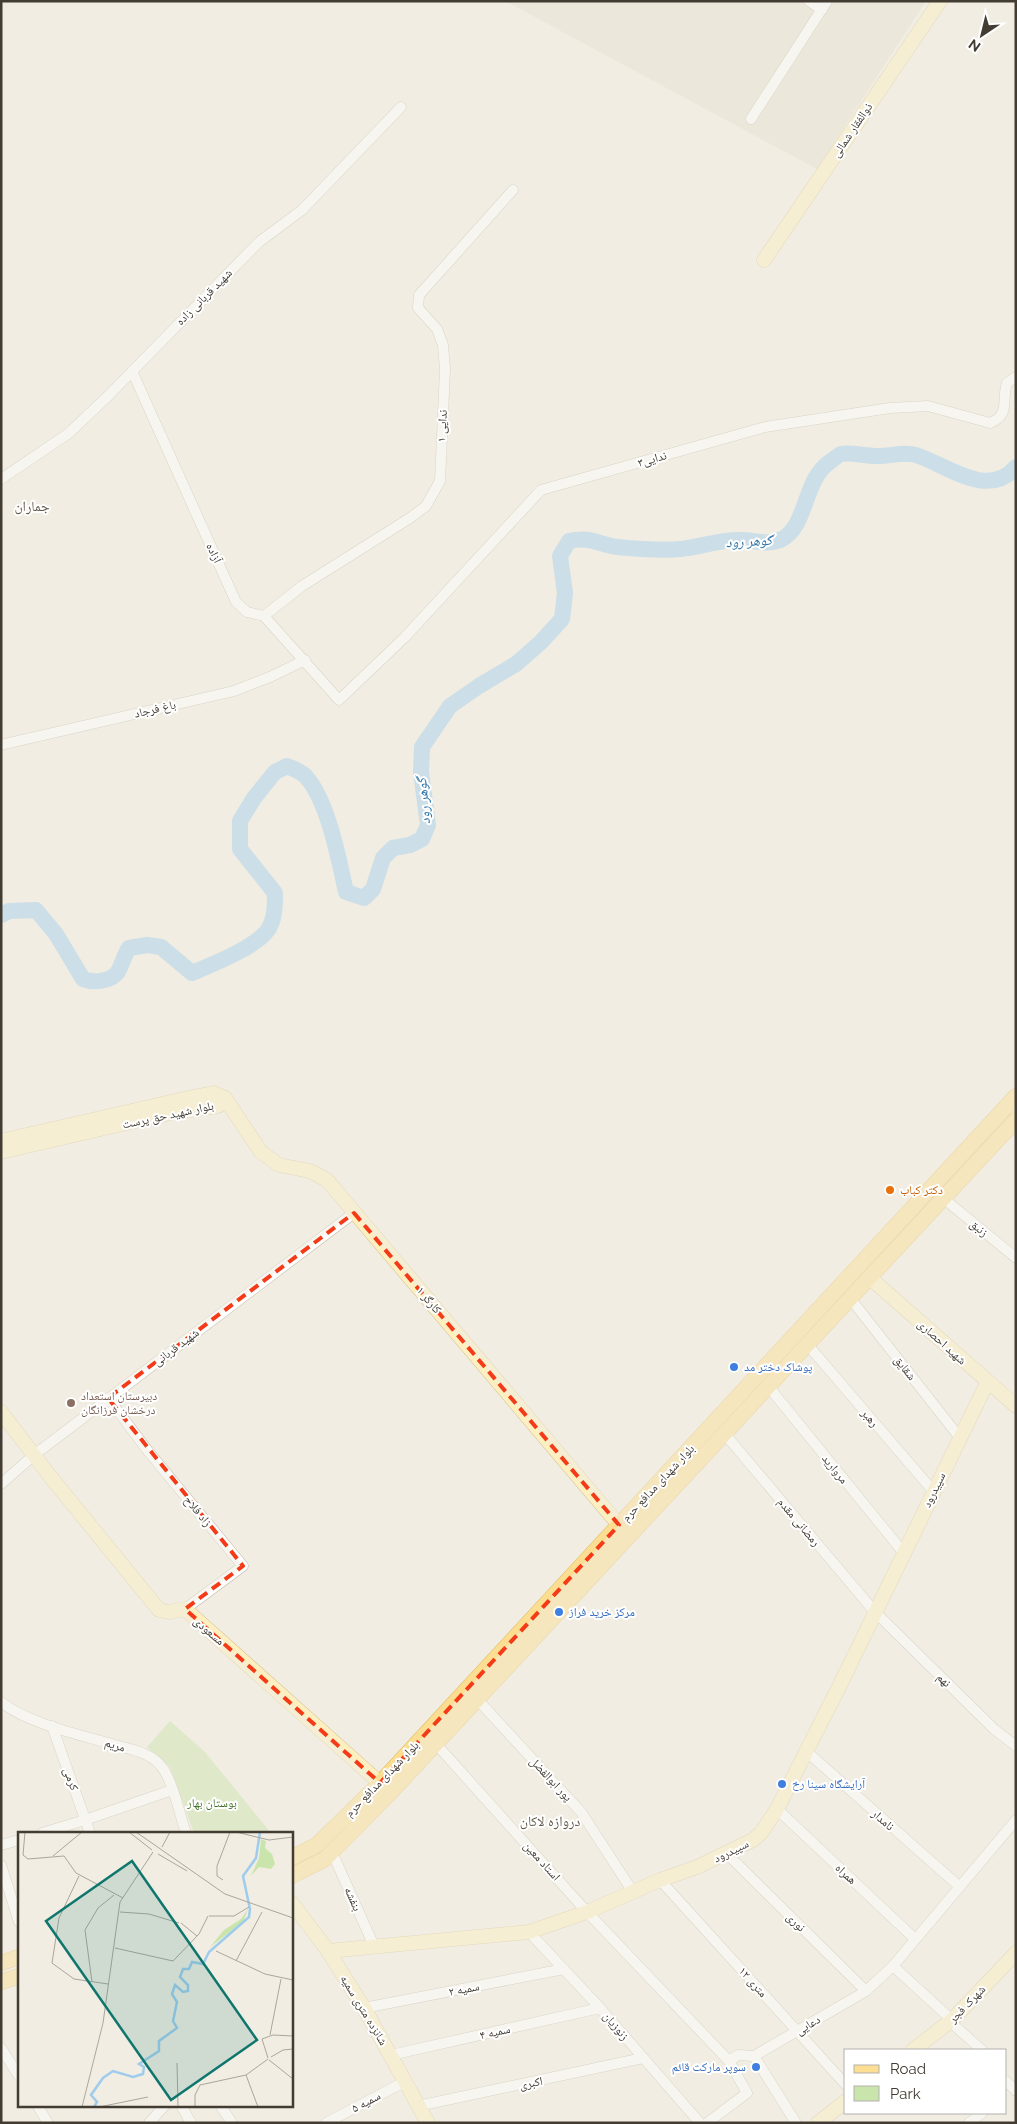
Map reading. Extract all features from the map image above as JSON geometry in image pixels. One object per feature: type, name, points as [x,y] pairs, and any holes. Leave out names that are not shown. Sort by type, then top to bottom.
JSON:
[{"type":"main road","name":"بلوار شهدای مدافع حرم","points":[[292,1858],[317,1845],[380,1783],[619,1525],[824,1315],[1016,1096]]},
{"type":"main road","name":"بلوار شهدای مدافع حرم","points":[[292,1876],[325,1859],[436,1744],[807,1344],[824,1315],[850,1298],[1016,1120]]},
{"type":"main road","points":[[1,1963],[18,1957]]},
{"type":"main road","points":[[1,1982],[18,1976]]},
{"type":"street","points":[[750,120],[824,5],[809,1]]},
{"type":"street","name":"ذوالفقار شمالی","points":[[764,260],[940,1]]},
{"type":"street","name":"شهید قربانی زاده","points":[[1,479],[69,433],[259,242],[302,210],[401,107]]},
{"type":"street","name":"ندایی ۱","points":[[264,616],[302,586],[426,506],[440,481],[445,368],[443,345],[437,329],[418,308],[420,295],[513,190]]},
{"type":"street","name":"آزاده","points":[[132,371],[236,602],[247,612],[264,616],[339,700]]},
{"type":"street","name":"ندایی۳","points":[[339,700],[405,637],[541,490],[765,427],[890,408],[928,406],[990,423],[999,420],[1004,412],[1006,383],[1016,377]]},
{"type":"street","name":"باغ فرجاد","points":[[1,745],[234,691],[270,677],[305,660]]},
{"type":"street","name":"بلوار شهید حق پرست","points":[[6,1145],[76,1129],[218,1106],[225,1098]]},
{"type":"street","name":"کارگر ۱","points":[[225,1098],[261,1152],[279,1165],[310,1171],[326,1180],[619,1525]]},
{"type":"street","name":"زنبق","points":[[943,1198],[1016,1258]]},
{"type":"street","name":"شهید قربانی","points":[[1,1484],[34,1455],[108,1398],[354,1213]]},
{"type":"street","name":"شهید احصاری","points":[[869,1277],[1016,1406]]},
{"type":"street","name":"شقایق","points":[[850,1298],[960,1438]]},
{"type":"street","name":"رهبر","points":[[807,1344],[934,1492]]},
{"type":"street","name":"سپیدرود","points":[[328,1951],[529,1932],[587,1912],[660,1880],[697,1867],[753,1840],[761,1833],[777,1809],[840,1685],[874,1611],[987,1382]]},
{"type":"street","name":"مروارید","points":[[768,1386],[903,1552]]},
{"type":"street","name":"زاد فلاح","points":[[108,1398],[148,1451],[243,1566],[185,1609]]},
{"type":"street","points":[[1,1412],[34,1455]]},
{"type":"street","name":"رمضانی مقدم","points":[[724,1433],[874,1611]]},
{"type":"street","name":"مسعودی","points":[[34,1455],[159,1610],[169,1612],[185,1609],[380,1783]]},
{"type":"street","name":"نهم","points":[[874,1611],[995,1730],[1016,1746]]},
{"type":"street","name":"پور ابوالفضل","points":[[478,1699],[581,1812],[632,1892]]},
{"type":"street","name":"مریم","points":[[1,1702],[10,1709],[52,1726],[146,1754],[160,1764],[172,1790],[186,1832]]},
{"type":"street","name":"کرمی","points":[[52,1726],[90,1832]]},
{"type":"street","name":"استاد معین","points":[[436,1744],[587,1912]]},
{"type":"street","name":"نامدار","points":[[806,1752],[960,1887]]},
{"type":"street","points":[[45,1832],[172,1790]]},
{"type":"street","name":"همراه","points":[[777,1809],[915,1940]]},
{"type":"street","name":"دعایی","points":[[729,2061],[738,2055],[754,2056],[866,1991],[893,1966],[1016,1820]]},
{"type":"street","points":[[1,1845],[18,1840]]},
{"type":"street","name":"بنفشه","points":[[332,1852],[374,1946]]},
{"type":"street","name":"نوری","points":[[726,1853],[866,1991]]},
{"type":"street","points":[[1,1865],[18,1919]]},
{"type":"street","name":"۱۲ متری","points":[[660,1880],[844,2082]]},
{"type":"street","name":"شانزده متری سمیه","points":[[292,1903],[328,1951],[364,2008],[406,2081],[423,2117]]},
{"type":"street","points":[[587,1912],[729,2061],[747,2093],[707,2123]]},
{"type":"street","name":"زنوزیان","points":[[529,1932],[600,2008],[700,2123]]},
{"type":"street","name":"شهرک فجر","points":[[915,2049],[954,2023],[1016,1953]]},
{"type":"street","name":"شهرک فجر","points":[[927,2049],[1016,1963]]},
{"type":"street","points":[[893,1966],[981,2049]]},
{"type":"street","name":"سمیه ۲","points":[[364,2008],[564,1970]]},
{"type":"street","name":"سمیه ۴","points":[[391,2055],[600,2008]]},
{"type":"street","points":[[1,2048],[18,2074]]},
{"type":"street","points":[[754,2056],[796,2123]]},
{"type":"street","name":"اکبری","points":[[423,2117],[642,2058]]},
{"type":"street","name":"سمیه ۵","points":[[326,2123],[406,2081]]},
{"type":"street","points":[[818,2123],[844,2103]]},
{"type":"street","points":[[38,2106],[48,2123]]},
{"type":"street","points":[[148,2123],[165,2106]]},
{"type":"street","points":[[182,2106],[191,2123]]},
{"type":"street","points":[[221,2106],[232,2123]]},
{"type":"street","points":[[832,2123],[844,2114]]},
{"type":"street","points":[[969,2123],[981,2114]]},
{"type":"highlighted area","points":[[354,1213],[619,1525],[380,1783],[185,1609],[243,1566],[108,1398]]},
{"type":"shaded area","points":[[505,1],[926,1],[817,169]]},
{"type":"green space","name":"بوستان بهار","points":[[170,1721],[205,1752],[270,1832],[194,1832],[170,1767],[147,1747]]},
{"type":"waterway","name":"گوهر رود","points":[[1,915],[9,911],[36,910],[56,934],[83,979],[87,980],[101,981],[114,976],[129,948],[147,945],[161,947],[192,973],[232,955],[253,943],[267,931],[273,918],[275,903],[275,893],[240,849],[240,821],[254,798],[275,772],[287,766],[305,776],[321,801],[332,832],[346,892],[364,898],[373,889],[383,858],[393,848],[410,845],[422,839],[428,825],[421,772],[422,747],[450,706],[516,664],[541,642],[562,619],[565,593],[560,556],[569,541],[583,539],[617,547],[666,550],[734,540],[777,541],[790,532],[797,523],[815,479],[822,469],[841,454],[849,453],[871,456],[911,454],[967,477],[980,480],[993,480],[1005,476],[1016,467]]},
{"type":"place","name":"دکتر کباب","points":[[890,1190]]},
{"type":"place","name":"پوشاک دختر مد","points":[[734,1367]]},
{"type":"place","name":"دبیرستان استعداد درخشان فرزانگان","points":[[71,1403]]},
{"type":"place","name":"مرکز خرید فراز","points":[[559,1612]]},
{"type":"place","name":"آرایشگاه سینا رخ","points":[[782,1784]]},
{"type":"place","name":"سوپر مارکت قائم","points":[[756,2067]]},
{"type":"district","name":"جماران","points":[[32,506]]},
{"type":"district","name":"دروازه لاکان","points":[[550,1821]]}]
